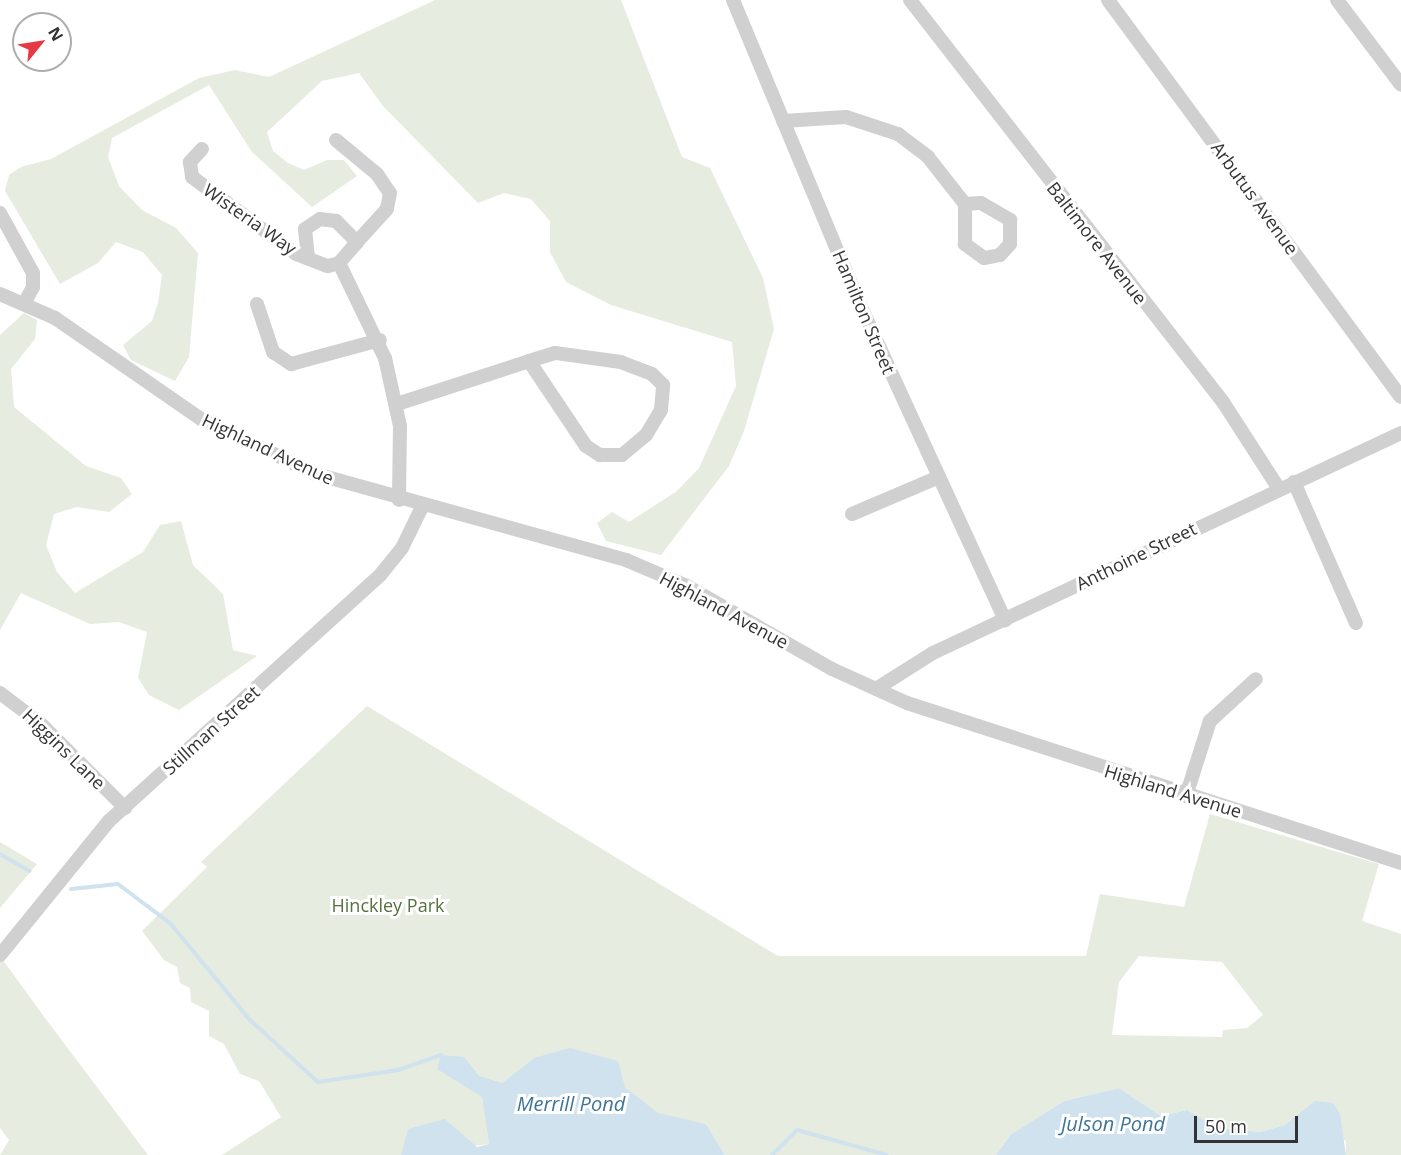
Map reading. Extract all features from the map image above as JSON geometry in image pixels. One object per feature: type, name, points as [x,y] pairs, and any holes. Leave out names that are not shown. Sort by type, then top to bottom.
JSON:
[{"type":"street","name":"Hamilton Street","points":[[733,0],[937,478],[1005,620]]},
{"type":"street","name":"Baltimore Avenue","points":[[910,0],[1213,390],[1279,489]]},
{"type":"street","name":"Arbutus Avenue","points":[[1108,0],[1401,397]]},
{"type":"street","points":[[1337,0],[1401,85]]},
{"type":"street","points":[[783,121],[846,117],[898,134],[928,157],[965,204],[965,243],[984,258],[1000,255],[1010,244],[1010,220],[992,207],[965,204]]},
{"type":"street","points":[[336,140],[377,174],[390,193],[387,209],[339,263],[319,264],[308,258],[305,229],[320,219],[336,221],[357,242]]},
{"type":"street","name":"Wisteria Way","points":[[202,148],[190,162],[192,177],[264,233],[308,258]]},
{"type":"street","points":[[0,213],[33,273],[33,287],[24,304]]},
{"type":"street","points":[[339,263],[380,340],[397,404],[399,500]]},
{"type":"street","name":"Highland Avenue","points":[[0,294],[55,318],[201,419],[316,474],[422,507],[626,560],[687,586],[876,689],[996,735],[1401,863]]},
{"type":"street","points":[[258,304],[273,352],[291,364],[339,356],[380,340]]},
{"type":"street","points":[[397,404],[529,361],[555,353],[631,366],[663,385],[662,410],[646,435],[622,455],[600,455],[586,446],[529,361]]},
{"type":"street","name":"Anthoine Street","points":[[876,689],[918,660],[1401,433]]},
{"type":"street","points":[[852,514],[937,478]]},
{"type":"street","points":[[1294,483],[1356,623]]},
{"type":"street","name":"Stillman Street","points":[[0,955],[66,870],[125,808],[381,574],[402,548],[422,507]]},
{"type":"street","points":[[1186,795],[1210,722],[1256,679]]},
{"type":"street","name":"Higgins Lane","points":[[0,693],[41,724],[125,808]]},
{"type":"green space","points":[[435,0],[621,0],[682,157],[710,168],[763,278],[774,329],[744,431],[729,466],[661,555],[606,541],[597,523],[612,512],[629,522],[677,491],[699,468],[736,386],[732,342],[611,305],[566,282],[550,252],[550,221],[531,199],[504,193],[478,203],[383,106],[359,73],[322,81],[267,132],[273,151],[288,163],[304,170],[327,160],[344,160],[357,176],[312,207],[252,152],[209,85],[112,138],[108,157],[119,186],[142,210],[176,228],[198,253],[189,357],[175,381],[131,360],[123,345],[152,321],[158,303],[162,275],[143,252],[116,242],[98,263],[60,284],[5,191],[9,175],[21,167],[51,159],[199,78],[235,70],[269,77]]},
{"type":"green space","points":[[24,313],[37,320],[35,339],[11,369],[14,407],[86,466],[121,478],[132,494],[109,512],[77,507],[54,514],[46,545],[57,572],[75,593],[143,552],[160,525],[181,521],[193,565],[223,594],[233,650],[257,656],[179,710],[149,695],[138,678],[147,632],[119,622],[90,624],[21,593],[0,630],[0,335]]},
{"type":"green space","name":"Hinckley Park","points":[[367,706],[778,956],[1086,956],[1100,894],[1184,907],[1210,814],[1379,864],[1362,921],[1401,934],[1401,1155],[1346,1155],[1346,1142],[1314,1101],[1285,1125],[1260,1132],[1216,1127],[1187,1110],[1161,1116],[1119,1088],[1064,1101],[1011,1134],[996,1155],[725,1155],[706,1124],[658,1114],[625,1087],[534,1058],[502,1083],[469,1088],[482,1096],[489,1144],[401,1155],[222,1155],[281,1117],[259,1081],[240,1074],[224,1044],[209,1036],[209,1011],[191,1002],[190,988],[180,983],[177,967],[164,960],[142,931],[207,867],[201,862]],"holes":[[[1139,956],[1222,962],[1263,1015],[1247,1028],[1223,1030],[1222,1037],[1112,1035],[1119,982]]]},
{"type":"green space","points":[[0,842],[37,864],[0,908]]},
{"type":"green space","points":[[0,956],[148,1155],[0,1155],[9,1140],[0,1128]]},
{"type":"water","name":"Merrill Pond","points":[[570,1048],[618,1061],[625,1087],[658,1113],[706,1124],[725,1155],[401,1155],[408,1129],[445,1119],[477,1147],[489,1144],[482,1097],[437,1069],[441,1055],[464,1057],[479,1076],[502,1083],[534,1058]]},
{"type":"water","name":"Julson Pond","points":[[1119,1088],[1161,1116],[1187,1110],[1216,1127],[1260,1132],[1285,1125],[1314,1101],[1333,1103],[1340,1114],[1346,1155],[996,1155],[1011,1134],[1064,1101]]},
{"type":"waterway","points":[[0,854],[30,871]]},
{"type":"waterway","points":[[71,889],[118,884],[170,923],[250,1020],[318,1082],[398,1070],[441,1055]]},
{"type":"waterway","points":[[772,1155],[797,1130],[887,1155]]}]
